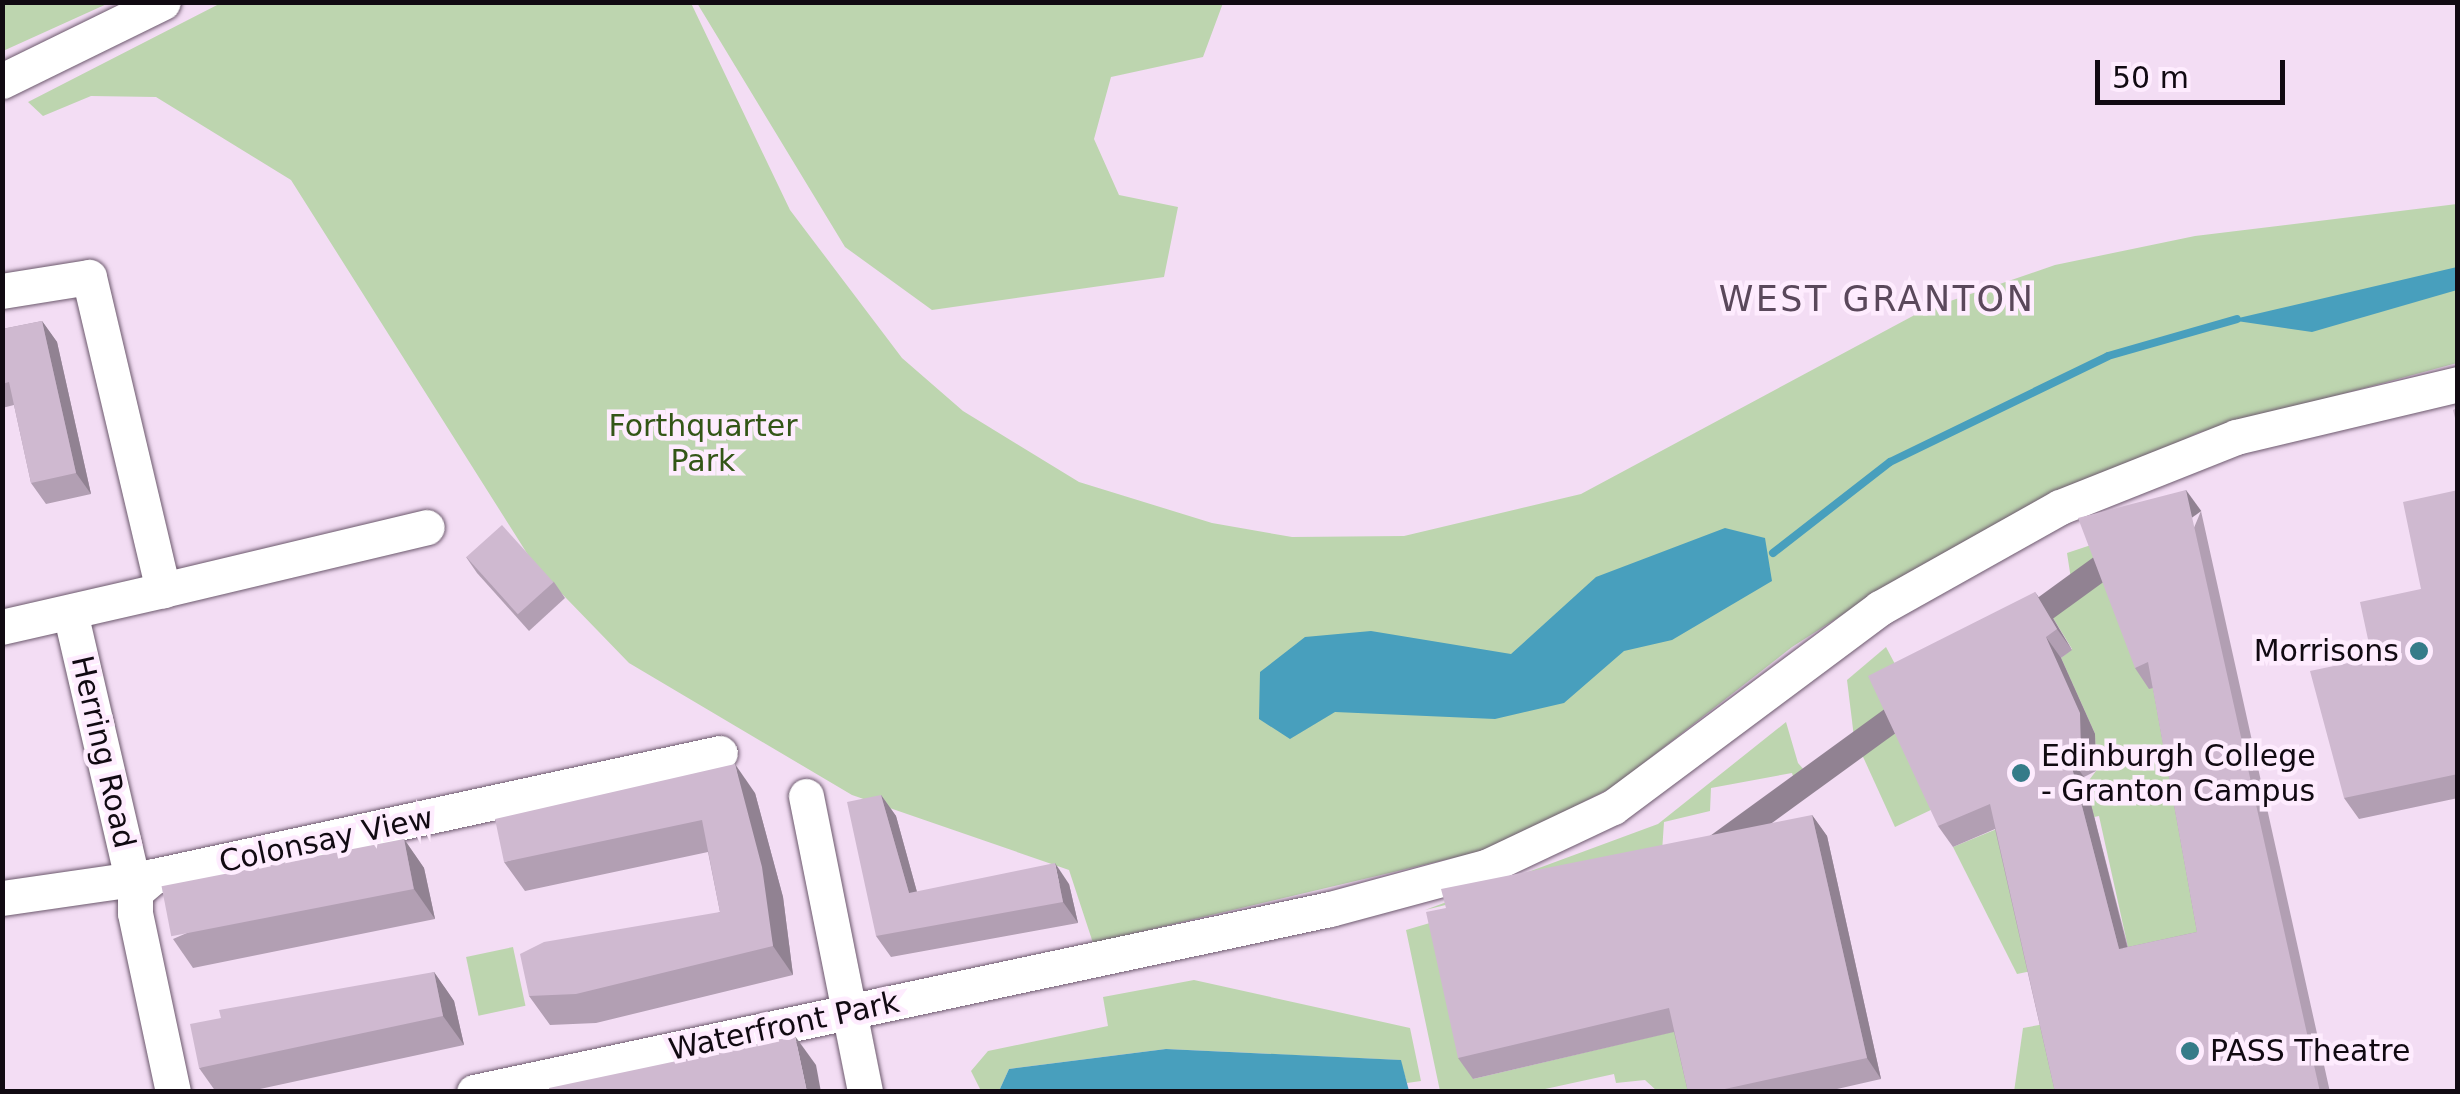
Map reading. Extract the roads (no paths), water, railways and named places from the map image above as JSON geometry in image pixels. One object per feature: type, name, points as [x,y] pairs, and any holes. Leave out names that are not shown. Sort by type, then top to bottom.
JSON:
[{"type":"street","points":[[2,81],[163,2]]},
{"type":"street","points":[[2,290],[89,277],[163,590]]},
{"type":"street","name":"Waterfront Park","points":[[474,1092],[518,1087],[1486,867],[1627,798],[1880,608],[2060,508],[2236,437],[2458,384]]},
{"type":"street","points":[[2,627],[427,527]]},
{"type":"street","name":"Herring Road","points":[[70,612],[141,882]]},
{"type":"street","name":"Colonsay View","points":[[2,898],[141,882],[720,752]]},
{"type":"street","points":[[806,796],[866,1092]]},
{"type":"street","points":[[141,882],[172,1092]]},
{"type":"water","points":[[2457,267],[2457,290],[2312,332],[2230,320]]},
{"type":"water","points":[[1725,528],[1765,538],[1772,581],[1672,640],[1624,651],[1564,703],[1495,719],[1335,712],[1290,739],[1259,719],[1260,672],[1305,637],[1371,631],[1511,654],[1596,577]]},
{"type":"water","points":[[1166,1049],[1401,1060],[1409,1091],[999,1091],[1009,1069]]},
{"type":"waterway","points":[[1773,553],[1890,462],[2108,356],[2237,319]]},
{"type":"place","name":"Morrisons","points":[[2419,651]]},
{"type":"place","name":"Edinburgh College - Granton Campus","points":[[2021,773]]},
{"type":"place","name":"PASS Theatre","points":[[2190,1051]]},
{"type":"district","name":"WEST GRANTON","points":[[1877,299]]},
{"type":"park label","name":"Forthquarter Park","points":[[703,443]]}]
